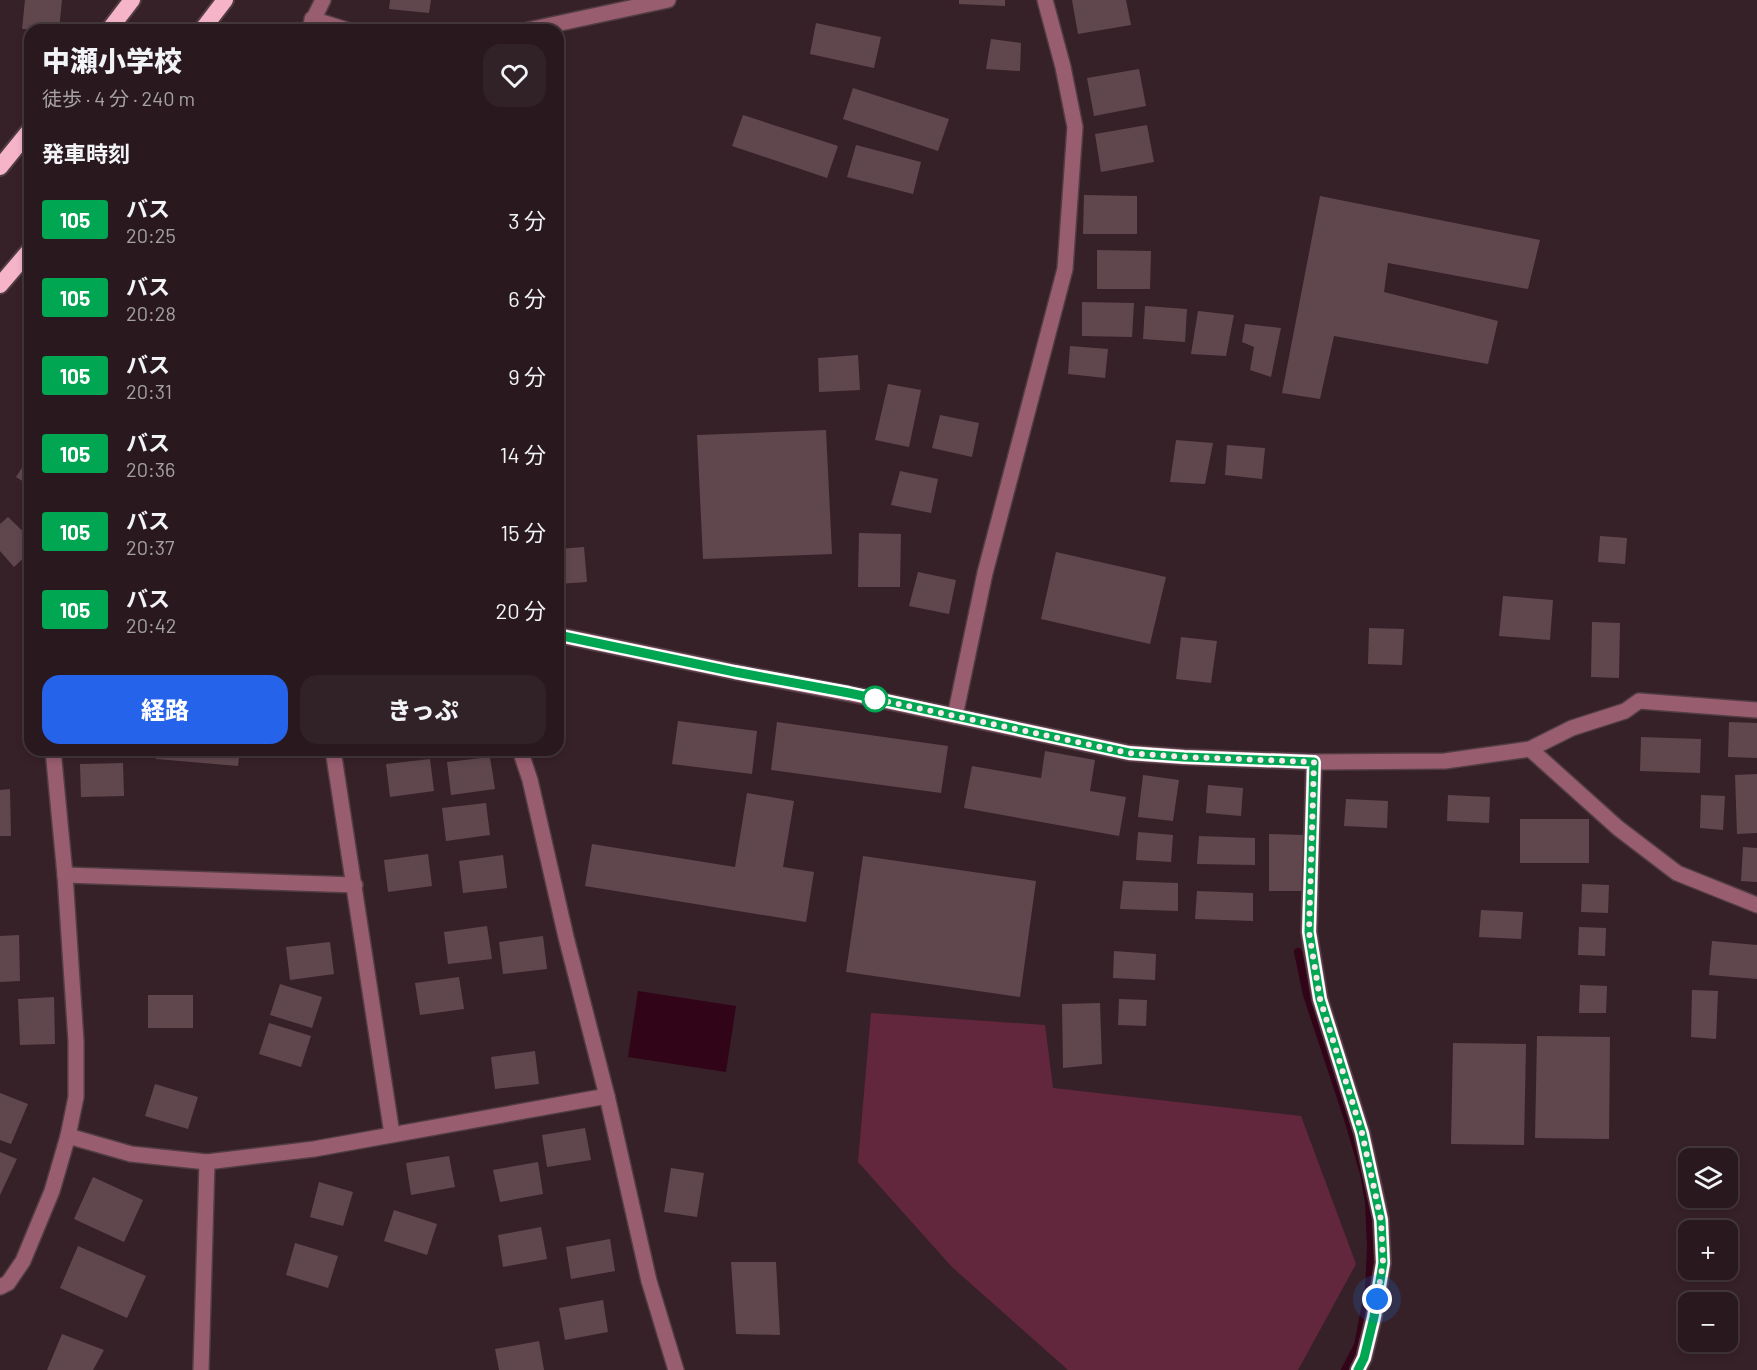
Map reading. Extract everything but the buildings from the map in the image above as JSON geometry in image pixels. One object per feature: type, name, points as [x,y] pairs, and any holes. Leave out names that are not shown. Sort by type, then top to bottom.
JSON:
[{"type":"highway","points":[[207,24],[225,0]]},
{"type":"highway","points":[[113,24],[129,1]]},
{"type":"highway","points":[[0,167],[24,137]]},
{"type":"highway","points":[[0,285],[24,257]]},
{"type":"street","points":[[310,24],[323,0]]},
{"type":"street","points":[[556,24],[668,0]]},
{"type":"street","points":[[955,716],[985,573],[1065,269],[1075,127],[1063,67],[1045,0]]},
{"type":"street","points":[[564,636],[1129,753],[1184,757],[1314,762],[1445,761],[1530,749],[1572,728],[1625,711],[1639,701],[1757,710]]},
{"type":"street","points":[[1530,749],[1618,828],[1677,873],[1757,905]]},
{"type":"street","points":[[0,1287],[8,1283],[23,1261],[52,1191],[68,1136],[76,1097],[76,1041],[69,966],[65,876],[54,756]]},
{"type":"street","points":[[334,756],[392,1134]]},
{"type":"street","points":[[522,756],[530,780],[650,1281],[676,1370]]},
{"type":"street","points":[[1314,762],[1309,932],[1320,999],[1362,1133],[1381,1220],[1383,1263],[1374,1317],[1364,1358],[1358,1370]]},
{"type":"street","points":[[65,876],[355,885]]},
{"type":"street","points":[[68,1136],[131,1154],[207,1162],[314,1149],[607,1096]]},
{"type":"street","points":[[201,1370],[207,1162]]},
{"type":"shaded area","points":[[638,991],[736,1006],[726,1072],[628,1057]]},
{"type":"shaded area","points":[[871,1013],[1045,1025],[1053,1088],[1301,1116],[1356,1264],[1298,1370],[1068,1370],[952,1267],[858,1162]]},
{"type":"waterway","points":[[1298,952],[1307,995],[1364,1174],[1369,1203],[1371,1246],[1369,1288],[1358,1345],[1345,1370]]},
{"type":"bus line","name":"105","points":[[564,636],[849,693],[1129,753],[1314,762],[1309,932],[1320,999],[1362,1133],[1381,1220],[1383,1263],[1374,1317],[1364,1358],[1358,1370]]},
{"type":"route","points":[[875,699],[871,698],[1129,753],[1314,762],[1309,932],[1320,999],[1362,1133],[1374,1181],[1381,1220],[1383,1263],[1377,1299]]}]
